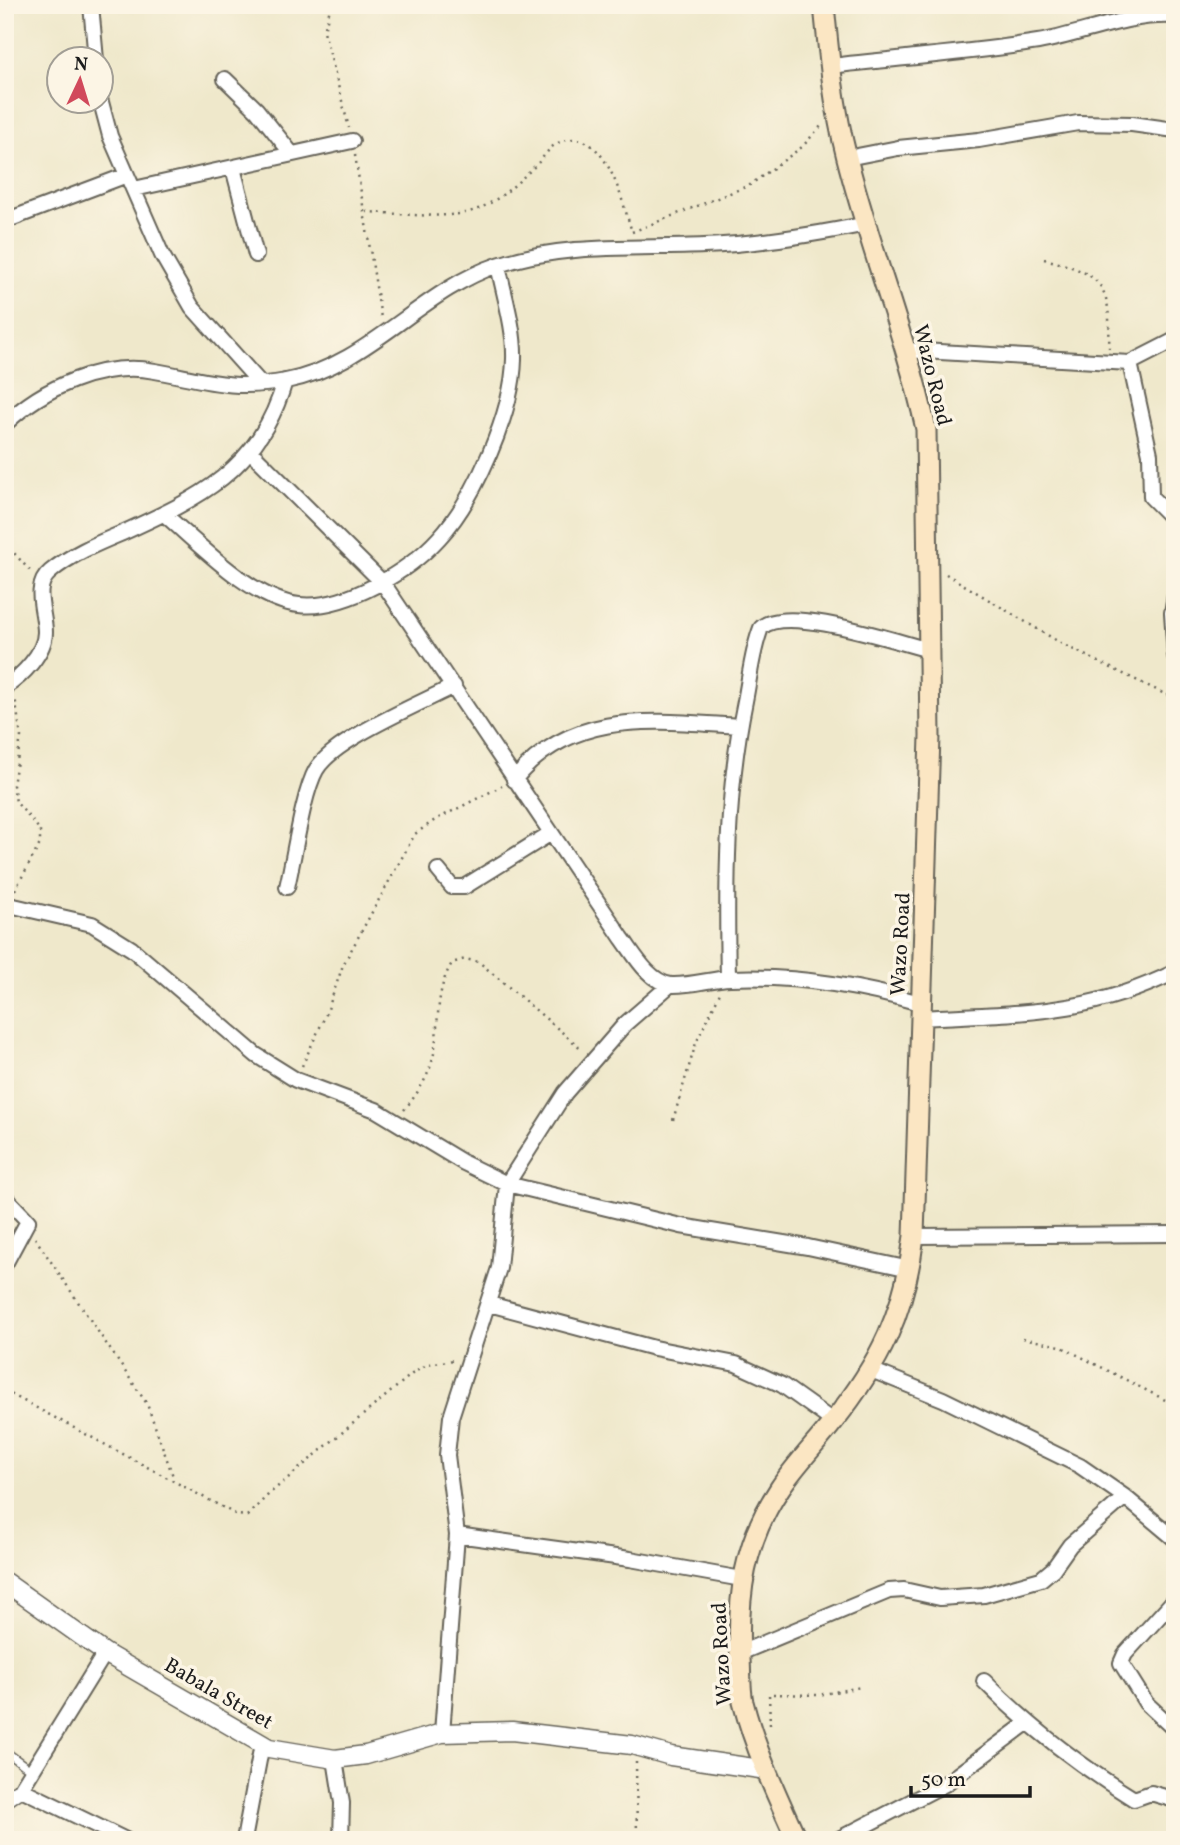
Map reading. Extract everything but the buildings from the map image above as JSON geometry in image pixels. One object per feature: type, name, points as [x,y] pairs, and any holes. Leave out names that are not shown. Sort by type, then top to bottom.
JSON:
[{"type":"main road","name":"Wazo Road","points":[[797,1840],[767,1770],[743,1700],[738,1622],[742,1579],[750,1544],[781,1486],[834,1422],[871,1370],[899,1312],[910,1269],[914,1236],[927,853],[929,650],[926,429],[847,158],[836,111],[824,5]]},
{"type":"street","points":[[91,5],[95,46]]},
{"type":"street","points":[[830,66],[995,48],[1042,41],[1127,19],[1175,16]]},
{"type":"street","points":[[225,79],[257,110],[292,154]]},
{"type":"street","points":[[105,116],[110,136],[162,255],[192,307],[261,384]]},
{"type":"street","points":[[847,158],[898,148],[979,140],[1078,123],[1132,124],[1175,130]]},
{"type":"street","points":[[134,189],[352,141]]},
{"type":"street","points":[[233,168],[256,256]]},
{"type":"street","points":[[5,221],[127,174]]},
{"type":"street","points":[[5,425],[51,391],[87,376],[123,368],[153,370],[227,386],[285,381],[322,371],[361,351],[462,281],[498,265],[541,255],[597,248],[789,240],[867,224]]},
{"type":"street","points":[[164,514],[229,569],[266,595],[299,605],[334,602],[383,583],[438,539],[462,507],[505,410],[514,359],[498,265]]},
{"type":"street","points":[[905,350],[1130,363],[1175,340]]},
{"type":"street","points":[[1130,363],[1150,454],[1151,497],[1175,522]]},
{"type":"street","points":[[8,685],[42,648],[45,634],[40,596],[47,574],[65,560],[164,514],[217,484],[251,452],[264,435],[285,381]]},
{"type":"street","points":[[251,452],[383,583],[643,967],[670,985]]},
{"type":"street","points":[[1175,595],[1172,613],[1175,656]]},
{"type":"street","points":[[729,978],[726,873],[739,726],[756,641],[768,622],[783,620],[844,628],[929,650]]},
{"type":"street","points":[[287,887],[310,784],[321,763],[349,741],[454,686]]},
{"type":"street","points":[[514,780],[531,758],[552,744],[573,734],[605,725],[639,723],[739,726]]},
{"type":"street","points":[[438,870],[452,887],[464,887],[551,834]]},
{"type":"street","points":[[6,904],[92,924],[132,949],[257,1055],[296,1080],[396,1120],[464,1163],[507,1184],[681,1226],[808,1247],[910,1269]]},
{"type":"street","points":[[442,1733],[457,1535],[447,1455],[451,1417],[489,1304],[502,1245],[507,1184],[565,1093],[593,1059],[646,1004],[670,985],[729,978],[827,984],[879,992],[920,1010],[1054,1011],[1105,1000],[1175,972]]},
{"type":"street","points":[[5,1198],[28,1222],[5,1264]]},
{"type":"street","points":[[914,1236],[1175,1234]]},
{"type":"street","points":[[489,1304],[654,1348],[736,1364],[782,1385],[834,1422]]},
{"type":"street","points":[[871,1370],[943,1399],[1080,1466],[1125,1497],[1175,1539]]},
{"type":"street","points":[[740,1653],[889,1591],[904,1590],[940,1598],[984,1595],[1041,1579],[1083,1532],[1125,1497]]},
{"type":"street","points":[[457,1535],[630,1559],[742,1579]]},
{"type":"street","name":"Babala Street","points":[[5,1582],[105,1653],[262,1744],[335,1759],[366,1755],[442,1733],[512,1731],[632,1745],[671,1756],[767,1770]]},
{"type":"street","points":[[1175,1599],[1125,1654],[1121,1663],[1146,1703],[1175,1730]]},
{"type":"street","points":[[5,1800],[21,1789],[105,1653]]},
{"type":"street","points":[[984,1681],[1027,1723],[1083,1768],[1134,1799],[1151,1793],[1175,1800]]},
{"type":"street","points":[[837,1840],[945,1784],[1027,1723]]},
{"type":"street","points":[[244,1840],[262,1744]]},
{"type":"street","points":[[335,1759],[342,1803],[341,1840]]},
{"type":"street","points":[[21,1789],[125,1840]]},
{"type":"lane","points":[[5,1751],[33,1771]]},
{"type":"path","points":[[331,5],[324,31],[352,141],[366,212],[383,335]]},
{"type":"path","points":[[366,212],[452,214],[475,210],[499,199],[555,145],[575,140],[592,144],[605,160],[632,232],[750,185],[802,147],[836,111]]},
{"type":"path","points":[[1044,259],[1080,268],[1094,276],[1103,289],[1110,319],[1109,362]]},
{"type":"path","points":[[5,542],[42,583]]},
{"type":"path","points":[[928,563],[1052,638],[1175,699]]},
{"type":"path","points":[[6,904],[40,844],[40,830],[16,802],[13,785],[21,718],[8,685]]},
{"type":"path","points":[[296,1080],[327,1012],[343,965],[415,834],[435,820],[514,780]]},
{"type":"path","points":[[396,1120],[420,1090],[429,1072],[435,1050],[438,1005],[444,976],[452,963],[465,959],[479,962],[593,1059]]},
{"type":"path","points":[[673,1120],[696,1043],[729,978]]},
{"type":"path","points":[[28,1222],[30,1231],[147,1404],[174,1479]]},
{"type":"path","points":[[1023,1338],[1060,1346],[1175,1405]]},
{"type":"path","points":[[5,1391],[237,1515],[247,1516],[269,1493],[412,1374],[442,1360],[469,1360]]},
{"type":"path","points":[[770,1736],[769,1694],[818,1696],[861,1687]]},
{"type":"path","points":[[632,1745],[638,1772],[637,1840]]}]
